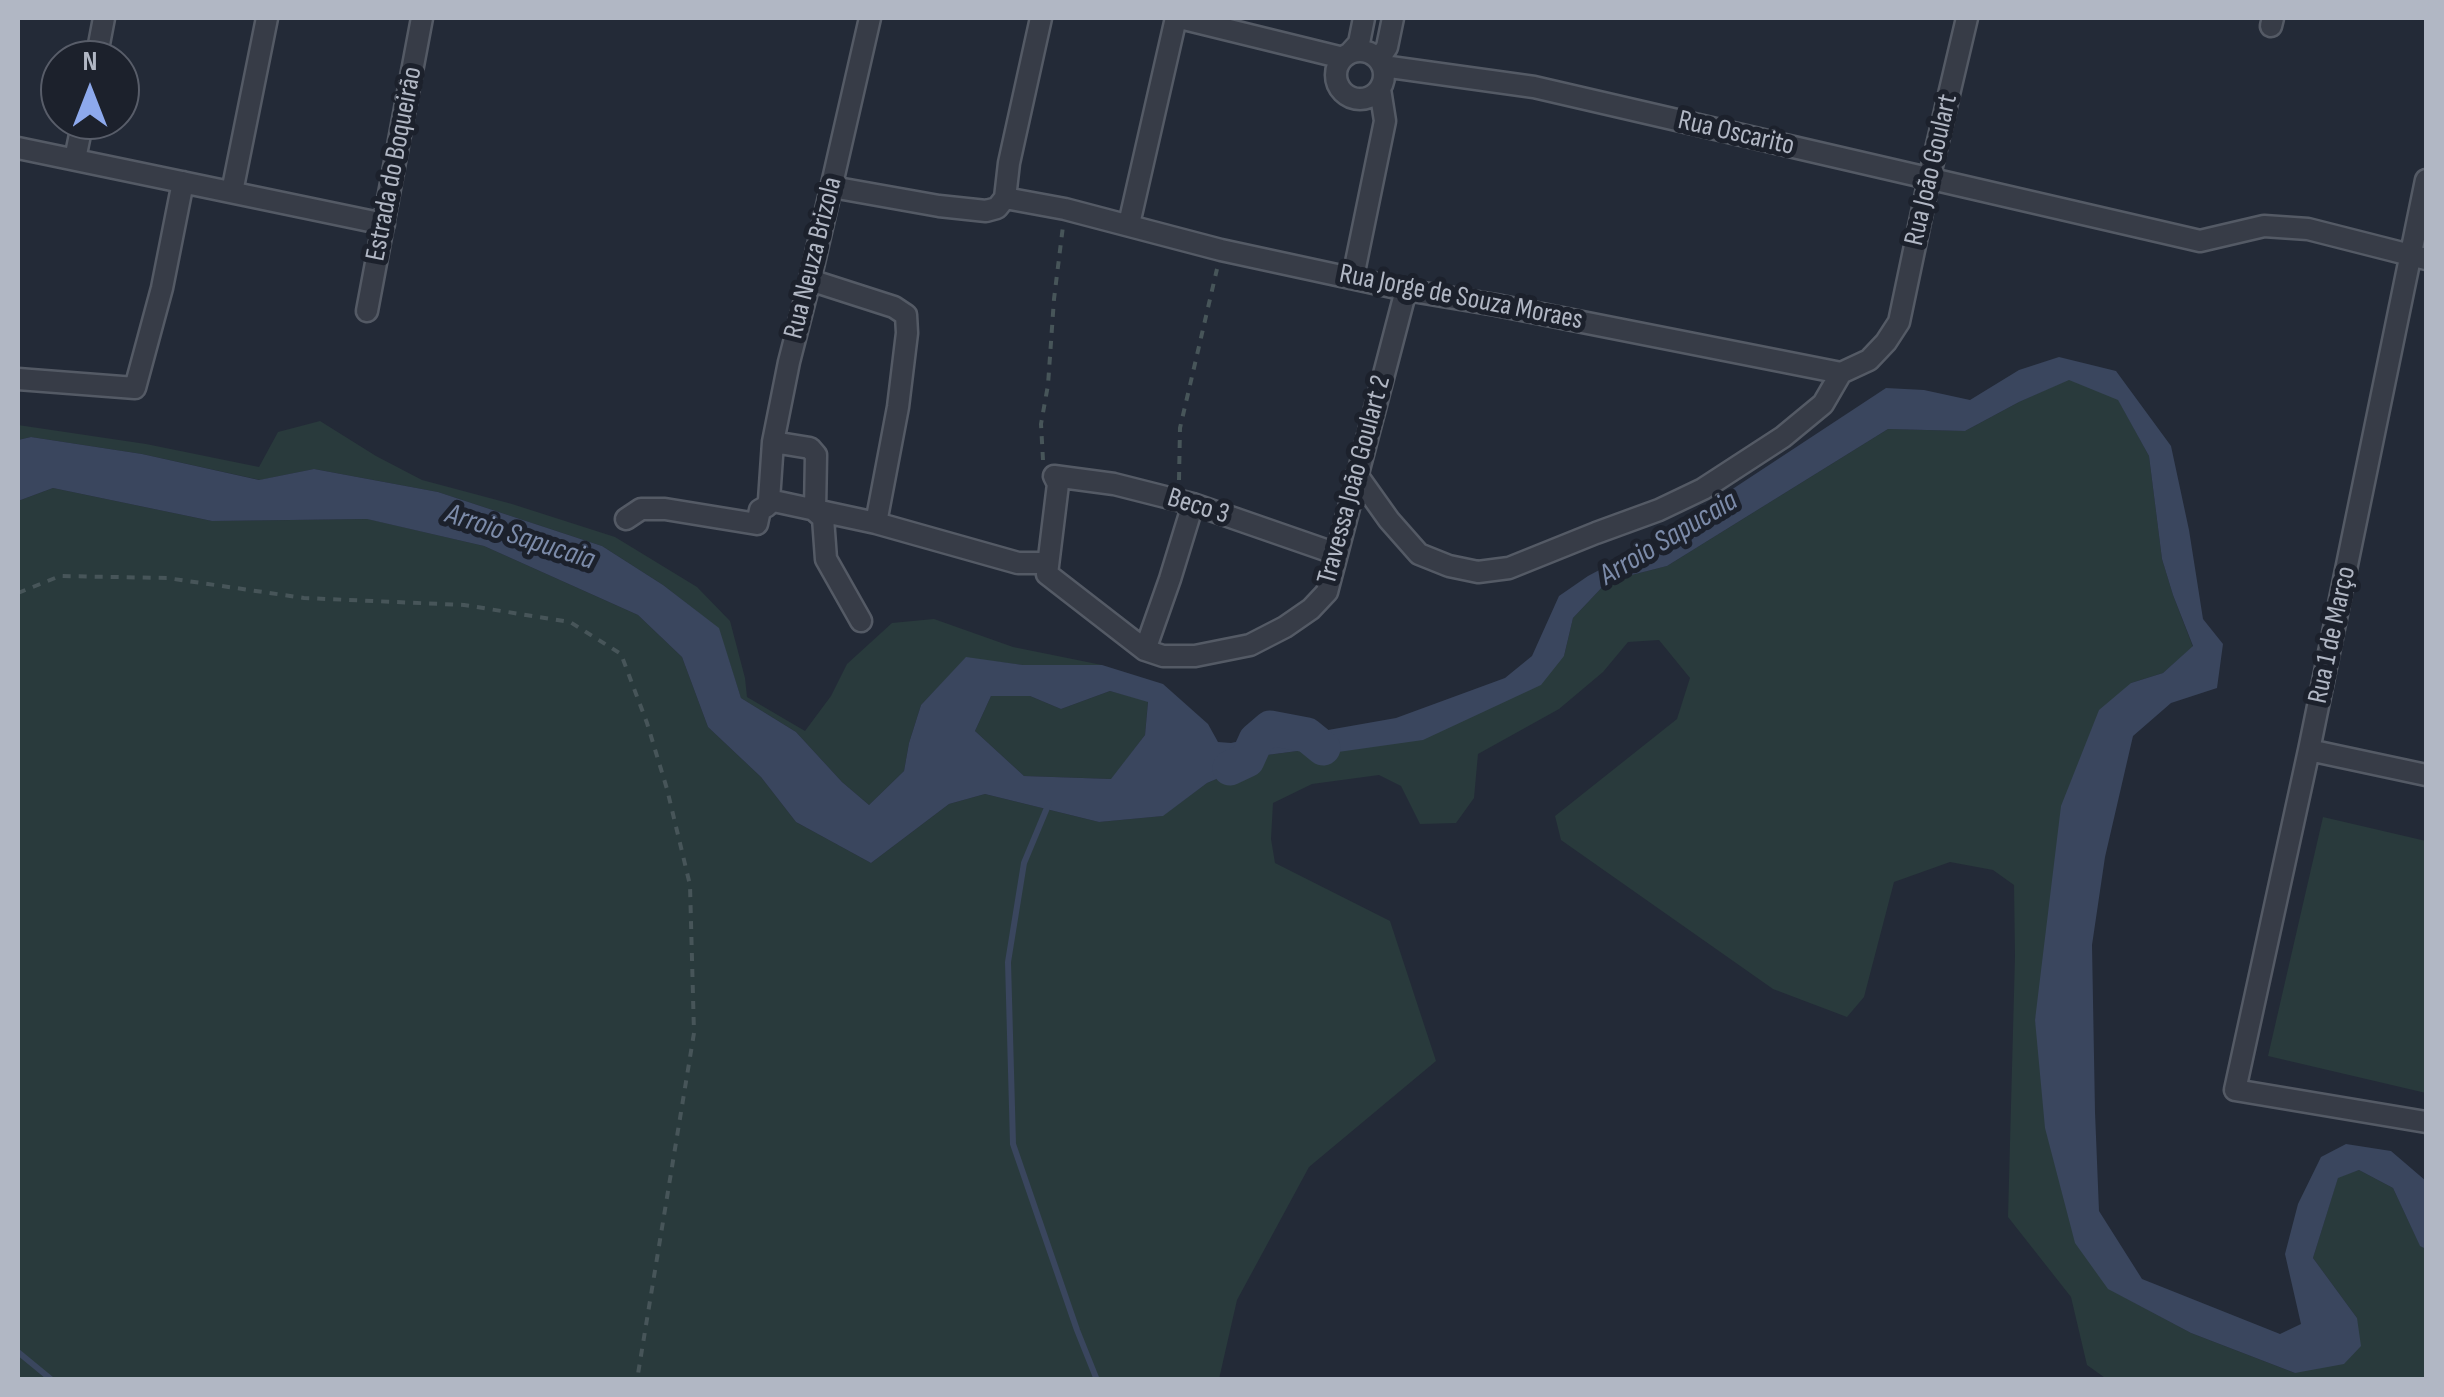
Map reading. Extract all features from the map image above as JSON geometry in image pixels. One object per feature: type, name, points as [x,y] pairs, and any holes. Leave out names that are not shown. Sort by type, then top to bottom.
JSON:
[{"type":"street","points":[[232,192],[267,18]]},
{"type":"street","name":"Estrada do Boqueirão","points":[[367,311],[422,18]]},
{"type":"street","name":"Rua Neuza Brizola","points":[[769,500],[773,442],[789,362],[870,18]]},
{"type":"street","points":[[832,187],[940,206],[986,211],[997,208],[1005,198],[1041,18]]},
{"type":"street","points":[[1129,224],[1178,18],[1346,55],[1366,51],[1381,62]]},
{"type":"street","points":[[1364,18],[1359,42],[1336,72],[1345,93],[1367,98],[1384,82],[1381,62],[1393,18]]},
{"type":"street","name":"Rua João Goulart","points":[[1841,373],[1869,360],[1899,322],[1968,18]]},
{"type":"street","name":"Rua Oscarito","points":[[1381,62],[1534,87],[2200,241],[2264,226],[2308,228],[2419,258]]},
{"type":"street","points":[[1353,277],[1385,121],[1380,89]]},
{"type":"street","points":[[75,160],[79,140]]},
{"type":"street","points":[[18,148],[384,224]]},
{"type":"street","name":"Rua 1 de Março","points":[[2426,180],[2419,258],[2235,1090],[2426,1122]]},
{"type":"street","points":[[18,379],[136,388],[162,288],[183,182]]},
{"type":"street","name":"Rua Jorge de Souza Moraes","points":[[1005,198],[1406,290],[1841,373]]},
{"type":"street","points":[[810,280],[894,307],[906,316],[898,406],[876,523]]},
{"type":"street","name":"Travessa João Goulart 2","points":[[1144,650],[1163,656],[1195,656],[1250,645],[1312,609],[1327,592],[1406,290]]},
{"type":"street","points":[[1356,475],[1419,554],[1478,572],[1509,568],[1660,510],[1703,489],[1784,438],[1822,404],[1841,373]]},
{"type":"street","points":[[773,442],[810,448],[816,455],[814,511]]},
{"type":"street","points":[[1054,476],[1058,484],[1046,574],[1144,650],[1179,552],[1186,502]]},
{"type":"street","name":"Beco 3","points":[[1054,476],[1114,484],[1186,502],[1338,554]]},
{"type":"street","points":[[626,519],[641,509],[665,509],[757,524],[760,510],[769,500],[876,523],[1018,562],[1047,562]]},
{"type":"street","points":[[814,511],[824,518],[826,559],[861,621]]},
{"type":"street","points":[[2309,750],[2426,775]]},
{"type":"path","points":[[1054,476],[1043,474],[1041,424],[1065,210]]},
{"type":"path","points":[[1186,502],[1180,428],[1221,250]]},
{"type":"path","points":[[18,593],[60,576],[166,578],[304,598],[464,605],[570,622],[622,654],[667,789],[690,885],[694,1032],[637,1380]]},
{"type":"shaded area","points":[[2069,379],[2118,399],[2149,456],[2162,559],[2193,647],[2163,673],[2131,683],[2035,1020],[2109,1289],[2191,1333],[2295,1373],[2357,1318],[2313,1258],[2338,1177],[2359,1170],[2393,1188],[2420,1245],[2426,1249],[2426,1379],[2108,1380],[2087,1365],[2071,1297],[2008,1217],[2014,885],[1993,870],[1950,862],[1894,882],[1864,997],[1847,1017],[1773,989],[1561,840],[1555,816],[1677,719],[1690,678],[1659,640],[1628,642],[1603,672],[1559,709],[1478,754],[1474,798],[1456,823],[1420,824],[1401,786],[1379,775],[1312,784],[1273,803],[1271,839],[1275,863],[1390,921],[1436,1061],[1309,1167],[1237,1300],[1219,1379],[18,1379],[18,501],[53,488],[212,521],[368,519],[484,546],[638,615],[682,657],[708,727],[761,777],[796,822],[871,863],[949,804],[985,794],[1099,822],[1162,816],[1207,783],[1267,755],[1305,750],[1331,753],[1564,656],[1573,618],[1608,581],[1667,566],[1888,429],[1965,431]]},
{"type":"shaded area","points":[[320,421],[422,480],[615,537],[697,587],[730,621],[747,697],[805,731],[831,696],[847,664],[892,623],[934,619],[1013,647],[1102,665],[1023,665],[966,658],[921,705],[904,771],[869,805],[796,732],[741,698],[718,628],[663,585],[602,546],[438,492],[314,469],[260,480],[142,454],[31,437],[18,440],[18,425],[146,444],[259,467],[278,432]]},
{"type":"shaded area","points":[[1110,691],[1148,701],[1145,735],[1112,779],[1024,776],[975,731],[991,696],[1030,696],[1061,709]]},
{"type":"shaded area","points":[[2323,817],[2426,841],[2426,1093],[2268,1056]]},
{"type":"water","points":[[2059,357],[2116,371],[2171,446],[2203,619],[2223,644],[2217,688],[2171,703],[2133,736],[2105,857],[2092,945],[2099,1211],[2142,1279],[2280,1334],[2301,1324],[2285,1254],[2298,1204],[2321,1157],[2346,1144],[2391,1151],[2426,1181],[2426,1249],[2420,1246],[2393,1188],[2359,1170],[2338,1178],[2313,1258],[2357,1318],[2361,1346],[2344,1364],[2295,1373],[2191,1333],[2108,1289],[2075,1243],[2045,1128],[2035,1020],[2061,806],[2099,710],[2131,683],[2163,673],[2193,646],[2162,559],[2149,456],[2118,400],[2069,380],[1965,431],[1888,429],[1667,566],[1608,581],[1573,618],[1564,656],[1541,685],[1423,740],[1331,753],[1305,750],[1267,755],[1207,783],[1163,816],[1099,822],[985,794],[949,804],[871,863],[796,822],[761,777],[708,727],[682,657],[638,615],[484,546],[367,519],[212,521],[53,488],[18,501],[18,440],[31,437],[142,454],[259,480],[314,469],[438,492],[602,546],[663,585],[719,628],[741,698],[796,732],[869,805],[904,771],[921,705],[966,657],[1023,665],[1102,665],[1163,684],[1208,724],[1218,742],[1231,743],[1302,727],[1328,730],[1396,718],[1505,678],[1532,656],[1559,596],[1652,542],[1886,388],[1924,390],[1970,400],[2019,370]],"holes":[[[1110,691],[1148,702],[1145,735],[1111,779],[1024,776],[975,731],[991,696],[1030,696],[1061,709]]]},
{"type":"waterway","name":"Arroio Sapucaia","points":[[1230,768],[1247,760],[1256,740],[1270,728],[1307,735],[1323,748]]},
{"type":"waterway","points":[[1049,803],[1024,863],[1008,962],[1013,1144],[1097,1380]]},
{"type":"waterway","points":[[18,1352],[52,1380]]}]
